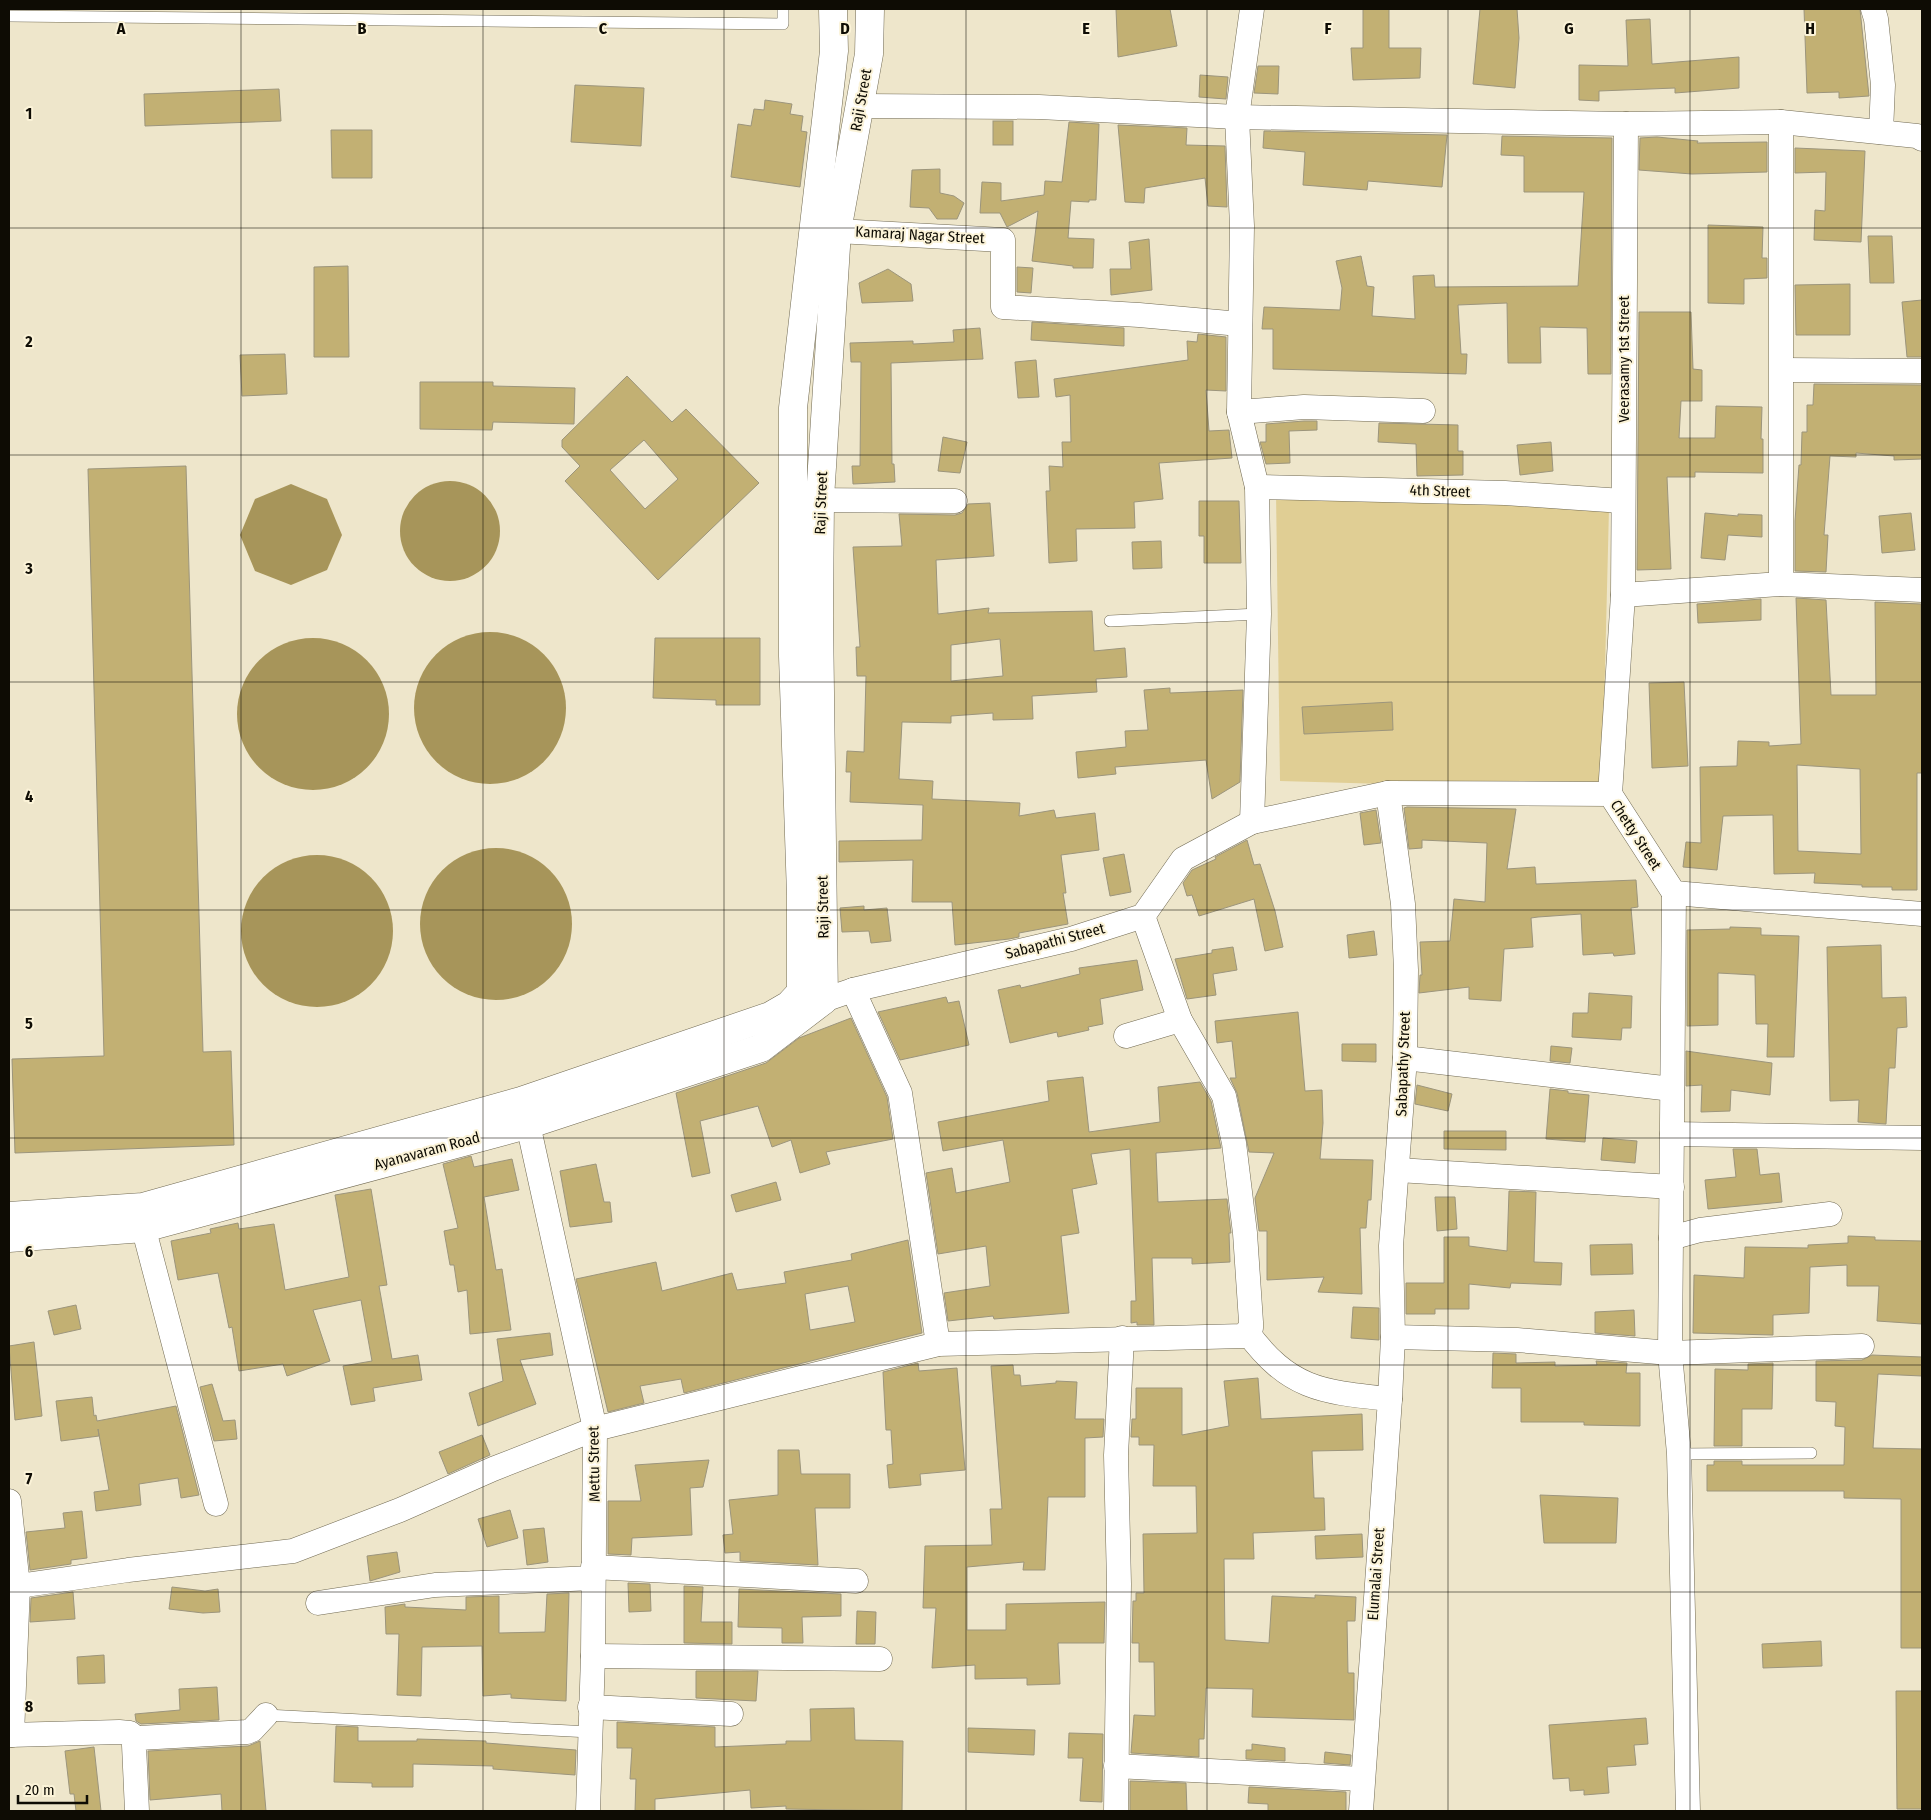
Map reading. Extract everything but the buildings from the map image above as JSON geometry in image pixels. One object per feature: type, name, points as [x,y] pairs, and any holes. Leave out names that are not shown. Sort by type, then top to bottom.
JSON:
[{"type":"street","name":"Raji Street","points":[[812,996],[801,895],[793,656],[794,408],[834,51],[833,9]]},
{"type":"street","name":"Raji Street","points":[[812,996],[820,498],[837,231],[869,54],[870,9]]},
{"type":"street","points":[[18,1586],[128,1570],[293,1551],[400,1510],[492,1469],[595,1429],[938,1344],[1243,1336],[1247,1332],[1251,1322],[1245,1233],[1234,1143],[1224,1096],[1180,1020],[1143,916],[1184,859],[1252,822],[1258,614],[1257,486],[1239,412],[1242,226],[1236,117],[1252,9]]},
{"type":"street","points":[[1872,9],[1876,19],[1883,84],[1881,132]]},
{"type":"street","points":[[860,106],[1039,107],[1236,117],[1626,124],[1781,122],[1917,136],[1922,139]]},
{"type":"street","points":[[1781,122],[1783,370],[1781,584]]},
{"type":"street","name":"Veerasamy 1st Street","points":[[1610,794],[1623,595],[1626,124]]},
{"type":"street","name":"Kamaraj Nagar Street","points":[[837,231],[1003,240],[1003,307],[1139,315],[1240,324]]},
{"type":"street","points":[[1783,370],[1922,371]]},
{"type":"street","points":[[1239,412],[1304,407],[1423,410]]},
{"type":"street","name":"4th Street","points":[[1257,486],[1504,493],[1623,501]]},
{"type":"street","points":[[793,501],[820,498],[955,500]]},
{"type":"street","points":[[1623,595],[1781,584],[1922,590]]},
{"type":"street","name":"Chetty Street","points":[[1252,822],[1388,793],[1610,794],[1674,893]]},
{"type":"street","name":"Sabapathy Street","points":[[1388,793],[1403,904],[1406,970],[1405,1058],[1391,1246],[1393,1337]]},
{"type":"street","points":[[1688,1811],[1680,1454],[1670,1353],[1674,893],[1922,914]]},
{"type":"street","name":"Sabapathi Street","points":[[812,996],[853,990],[1070,939],[1143,916]]},
{"type":"street","points":[[853,990],[900,1093],[938,1344]]},
{"type":"street","name":"Ayanavaram Road","points":[[9,1238],[141,1218],[762,1048],[812,996]]},
{"type":"street","points":[[1126,1036],[1180,1020]]},
{"type":"street","points":[[1405,1058],[1672,1089]]},
{"type":"street","name":"Mettu Street","points":[[526,1112],[595,1429],[593,1656],[588,1811]]},
{"type":"street","points":[[1672,1134],[1922,1138]]},
{"type":"street","points":[[1398,1170],[1672,1187]]},
{"type":"street","points":[[1671,1238],[1700,1230],[1830,1214]]},
{"type":"street","name":"Ayanavaram Road","points":[[9,1216],[141,1218]]},
{"type":"street","points":[[141,1218],[216,1504]]},
{"type":"street","points":[[1247,1332],[1263,1354],[1291,1377],[1315,1388],[1345,1395],[1390,1400]]},
{"type":"street","points":[[1393,1337],[1517,1340],[1670,1353],[1862,1346]]},
{"type":"street","name":"Elumalai Street","points":[[1361,1811],[1393,1337]]},
{"type":"street","points":[[1116,1811],[1119,1584],[1116,1455],[1122,1338]]},
{"type":"street","points":[[9,1501],[18,1586],[10,1735],[120,1732],[130,1733],[137,1739],[246,1732],[252,1730],[266,1715]]},
{"type":"street","points":[[318,1603],[435,1585],[593,1572],[856,1581]]},
{"type":"street","points":[[593,1656],[880,1659]]},
{"type":"street","points":[[590,1707],[731,1714]]},
{"type":"street","points":[[137,1739],[134,1745],[137,1811]]},
{"type":"street","points":[[1116,1766],[1362,1780]]},
{"type":"lane","points":[[9,16],[784,24],[783,9]]},
{"type":"lane","points":[[1110,621],[1258,614]]},
{"type":"lane","points":[[1680,1454],[1812,1453]]},
{"type":"lane","points":[[266,1715],[590,1732]]},
{"type":"shaded area","points":[[450,481],[460,482],[478,489],[492,503],[499,521],[499,541],[492,559],[478,573],[460,580],[450,581],[440,580],[422,573],[408,559],[401,541],[400,531],[401,521],[408,503],[422,489],[440,482]]},
{"type":"shaded area","points":[[291,484],[327,499],[342,535],[327,570],[291,585],[255,571],[240,535],[255,499]]},
{"type":"shaded area","points":[[1276,493],[1609,508],[1602,790],[1280,781]]},
{"type":"shaded area","points":[[490,632],[505,633],[519,638],[544,654],[560,679],[565,693],[565,723],[560,737],[544,762],[519,778],[505,783],[490,784],[475,783],[461,778],[436,762],[420,737],[415,723],[414,708],[415,693],[420,679],[436,654],[461,638],[475,633]]},
{"type":"shaded area","points":[[313,638],[328,639],[342,644],[367,660],[383,685],[388,699],[388,729],[383,743],[367,768],[342,784],[328,789],[313,790],[298,789],[284,784],[259,768],[243,743],[238,729],[237,714],[238,699],[243,685],[259,660],[284,644],[298,639]]},
{"type":"shaded area","points":[[496,848],[511,849],[525,854],[550,870],[566,895],[571,909],[571,939],[566,953],[550,978],[525,994],[511,999],[496,1000],[481,999],[467,994],[442,978],[426,953],[421,939],[420,924],[421,909],[426,895],[442,870],[467,854],[481,849]]},
{"type":"shaded area","points":[[317,855],[332,856],[346,861],[371,877],[387,902],[392,916],[392,946],[387,960],[371,985],[346,1001],[332,1006],[317,1007],[302,1006],[288,1001],[263,985],[247,960],[242,946],[241,931],[242,916],[247,902],[263,877],[288,861],[302,856]]}]
